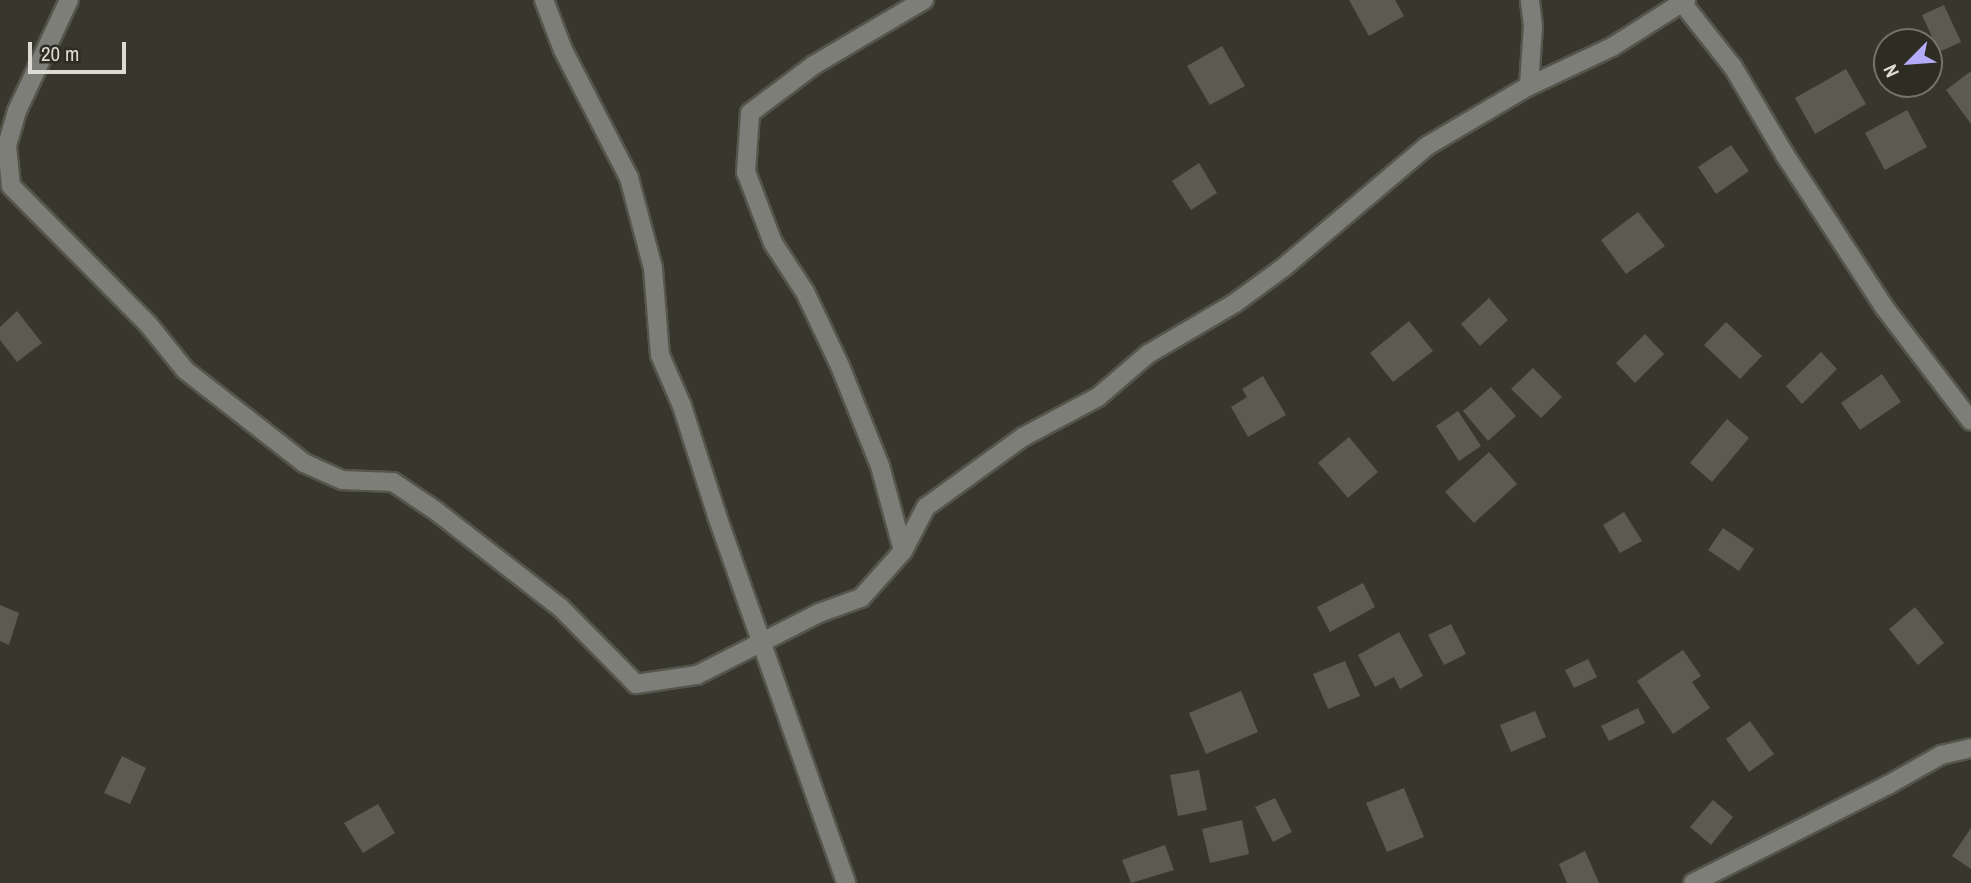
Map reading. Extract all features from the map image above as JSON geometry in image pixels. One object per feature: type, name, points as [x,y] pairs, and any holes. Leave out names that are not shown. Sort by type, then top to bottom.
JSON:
[{"type":"street","points":[[69,0],[17,111],[7,146],[5,188],[121,296],[185,370],[304,463],[342,480],[393,482],[436,511],[561,608],[636,684],[697,675],[819,613],[861,598],[903,551],[926,507],[1023,437],[1098,397],[1148,354],[1235,303],[1284,267],[1427,146],[1529,86],[1612,47],[1682,1],[1733,67],[1785,155],[1884,307],[1971,421]]},
{"type":"street","points":[[544,0],[563,50],[629,178],[653,268],[660,355],[695,442],[845,883]]},
{"type":"street","points":[[903,551],[880,466],[840,366],[806,292],[773,243],[747,172],[750,113],[814,65],[924,0]]},
{"type":"street","points":[[1529,86],[1533,26],[1530,0]]},
{"type":"street","points":[[1693,883],[1790,836],[1941,755],[1971,748]]},
{"type":"building","points":[[1349,0],[1395,0],[1404,16],[1369,36]]},
{"type":"building","points":[[1944,5],[1961,42],[1943,50],[1943,28],[1928,28],[1922,15]]},
{"type":"building","points":[[1222,46],[1245,86],[1210,105],[1187,66]]},
{"type":"building","points":[[1846,69],[1866,104],[1815,134],[1795,98]]},
{"type":"building","points":[[1971,71],[1971,124],[1946,90]]},
{"type":"building","points":[[1907,110],[1927,147],[1885,170],[1865,133]]},
{"type":"building","points":[[1731,145],[1749,171],[1716,194],[1698,167]]},
{"type":"building","points":[[1199,163],[1217,193],[1191,210],[1172,181]]},
{"type":"building","points":[[1638,212],[1665,246],[1626,274],[1601,240]]},
{"type":"building","points":[[1489,298],[1508,320],[1480,346],[1461,324]]},
{"type":"building","points":[[17,311],[42,343],[17,362],[0,340],[0,327]]},
{"type":"building","points":[[1409,321],[1433,351],[1393,382],[1370,353]]},
{"type":"building","points":[[1726,322],[1762,356],[1740,379],[1704,345]]},
{"type":"building","points":[[1645,334],[1664,354],[1635,383],[1616,363]]},
{"type":"building","points":[[1821,352],[1837,369],[1802,404],[1786,386]]},
{"type":"building","points":[[1533,368],[1562,397],[1541,418],[1511,389]]},
{"type":"building","points":[[1882,374],[1901,402],[1860,430],[1841,403]]},
{"type":"building","points":[[1263,376],[1286,415],[1248,437],[1231,407],[1247,397],[1242,389]]},
{"type":"building","points":[[1491,387],[1516,416],[1488,441],[1463,411]]},
{"type":"building","points":[[1458,411],[1481,446],[1459,461],[1436,426]]},
{"type":"building","points":[[1727,419],[1749,438],[1712,482],[1690,463]]},
{"type":"building","points":[[1349,437],[1378,472],[1348,498],[1318,463]]},
{"type":"building","points":[[1489,452],[1517,484],[1474,523],[1445,492]]},
{"type":"building","points":[[1624,512],[1642,541],[1620,553],[1603,525]]},
{"type":"building","points":[[1723,528],[1754,549],[1739,571],[1708,550]]},
{"type":"building","points":[[1363,583],[1375,607],[1330,632],[1317,607]]},
{"type":"building","points":[[0,605],[19,613],[9,645],[0,641]]},
{"type":"building","points":[[1915,607],[1944,643],[1918,665],[1889,629]]},
{"type":"building","points":[[1451,624],[1466,654],[1444,665],[1428,635]]},
{"type":"building","points":[[1399,632],[1423,676],[1400,689],[1394,677],[1375,687],[1358,655]]},
{"type":"building","points":[[1683,650],[1701,676],[1692,682],[1710,708],[1673,734],[1637,681]]},
{"type":"building","points":[[1588,659],[1597,677],[1574,688],[1565,670]]},
{"type":"building","points":[[1345,661],[1360,696],[1328,709],[1313,674]]},
{"type":"building","points":[[1241,691],[1258,732],[1206,754],[1189,713]]},
{"type":"building","points":[[1638,708],[1645,723],[1609,741],[1601,726]]},
{"type":"building","points":[[1535,711],[1546,737],[1511,752],[1500,725]]},
{"type":"building","points":[[1750,721],[1774,754],[1749,772],[1726,739]]},
{"type":"building","points":[[122,756],[146,768],[130,804],[104,793]]},
{"type":"building","points":[[1199,770],[1207,810],[1178,816],[1170,775]]},
{"type":"building","points":[[1404,788],[1424,837],[1387,852],[1366,803]]},
{"type":"building","points":[[1275,798],[1292,832],[1273,842],[1255,807]]},
{"type":"building","points":[[1713,800],[1733,817],[1711,845],[1690,827]]},
{"type":"building","points":[[378,804],[395,833],[363,853],[344,823]]},
{"type":"building","points":[[1242,820],[1249,854],[1210,863],[1202,829]]},
{"type":"building","points":[[1971,828],[1971,869],[1952,856]]},
{"type":"building","points":[[1165,845],[1174,870],[1131,883],[1122,860]]},
{"type":"building","points":[[1585,851],[1599,883],[1567,883],[1559,864]]}]
